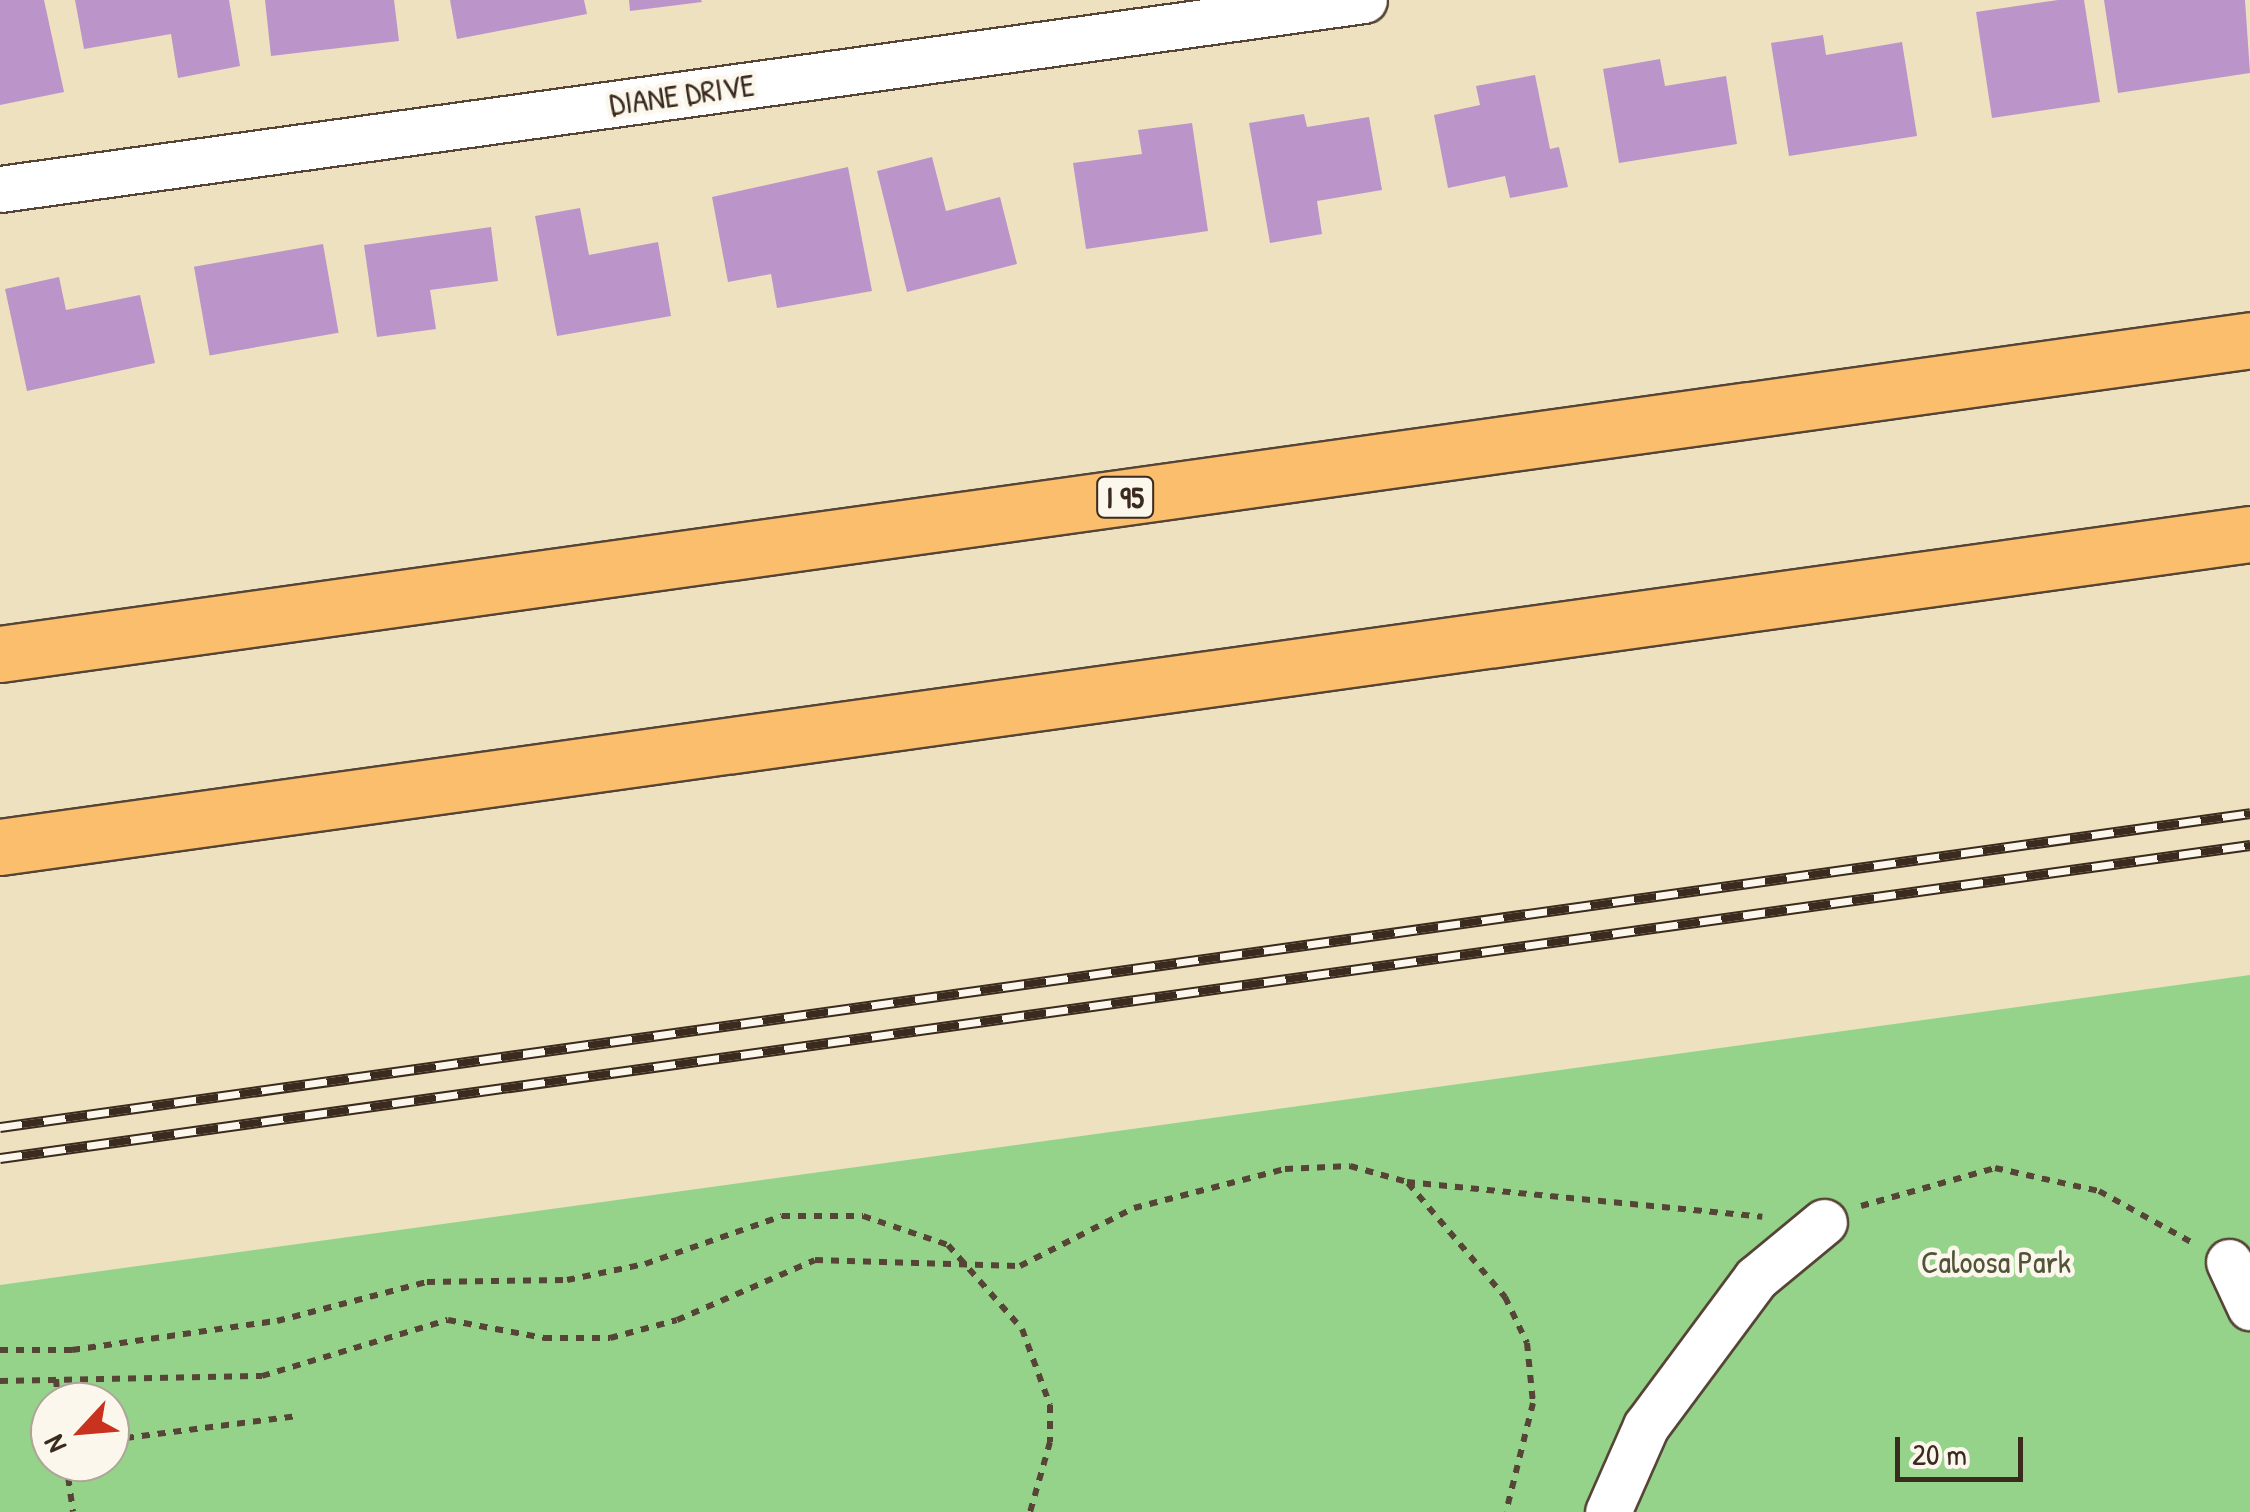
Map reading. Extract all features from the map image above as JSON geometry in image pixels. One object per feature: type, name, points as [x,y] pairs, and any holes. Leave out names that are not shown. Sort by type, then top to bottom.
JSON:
[{"type":"highway","name":"I 95","points":[[0,654],[2250,340]]},
{"type":"highway","points":[[0,847],[2250,534]]},
{"type":"street","name":"DIANE DRIVE","points":[[0,189],[1364,0]]},
{"type":"street","points":[[1608,1512],[1646,1426],[1756,1278],[1824,1222]]},
{"type":"street","points":[[2229,1262],[2250,1307]]},
{"type":"path","points":[[0,1381],[262,1376],[448,1320],[544,1338],[610,1338],[677,1320],[781,1270],[846,1256],[974,1268],[1020,1266],[1134,1208],[1285,1169],[1350,1166],[1407,1182],[1824,1222],[1877,1199],[1995,1168],[2099,1191],[2229,1262]]},
{"type":"path","points":[[1407,1182],[1505,1298],[1527,1343],[1533,1403],[1506,1512]]},
{"type":"path","points":[[0,1350],[72,1350],[277,1321],[428,1282],[567,1280],[645,1264],[758,1221],[817,1212],[908,1227],[948,1246],[974,1268],[1022,1329],[1050,1405],[1050,1442],[1030,1512]]},
{"type":"path","points":[[130,1437],[296,1416]]},
{"type":"path","points":[[69,1482],[73,1512]]},
{"type":"green space","name":"Caloosa Park","points":[[2250,975],[2250,1512],[0,1512],[0,1285]]},
{"type":"building","points":[[0,0],[44,0],[64,92],[0,105]]},
{"type":"building","points":[[75,0],[229,0],[240,66],[178,78],[171,34],[84,49]]},
{"type":"building","points":[[265,0],[394,0],[399,41],[271,56]]},
{"type":"building","points":[[450,0],[584,0],[587,14],[457,39]]},
{"type":"building","points":[[629,0],[701,0],[702,2],[630,11]]},
{"type":"building","points":[[2084,0],[2100,102],[1992,118],[1976,12]]},
{"type":"building","points":[[2104,0],[2245,0],[2250,73],[2118,93]]},
{"type":"building","points":[[1823,35],[1826,55],[1902,42],[1917,136],[1789,156],[1771,43]]},
{"type":"building","points":[[1660,59],[1665,86],[1726,76],[1737,144],[1619,163],[1603,69]]},
{"type":"building","points":[[1535,75],[1550,149],[1559,147],[1568,187],[1510,198],[1505,176],[1448,188],[1434,115],[1480,105],[1476,86]]},
{"type":"building","points":[[1304,114],[1307,127],[1369,117],[1382,190],[1317,201],[1322,234],[1270,243],[1249,123]]},
{"type":"building","points":[[1192,123],[1208,231],[1086,249],[1073,163],[1142,154],[1138,130]]},
{"type":"building","points":[[932,157],[946,211],[1000,197],[1017,264],[907,292],[877,171]]},
{"type":"building","points":[[848,167],[872,291],[777,308],[771,274],[728,282],[712,197]]},
{"type":"building","points":[[580,208],[589,255],[658,242],[671,316],[557,336],[535,216]]},
{"type":"building","points":[[491,227],[498,281],[430,290],[436,329],[377,337],[364,245]]},
{"type":"building","points":[[323,244],[339,333],[210,355],[194,267]]},
{"type":"building","points":[[59,277],[66,310],[140,295],[155,363],[27,391],[5,289]]},
{"type":"railway","points":[[0,1127],[2250,813]]},
{"type":"railway","points":[[0,1158],[2250,845]]}]
